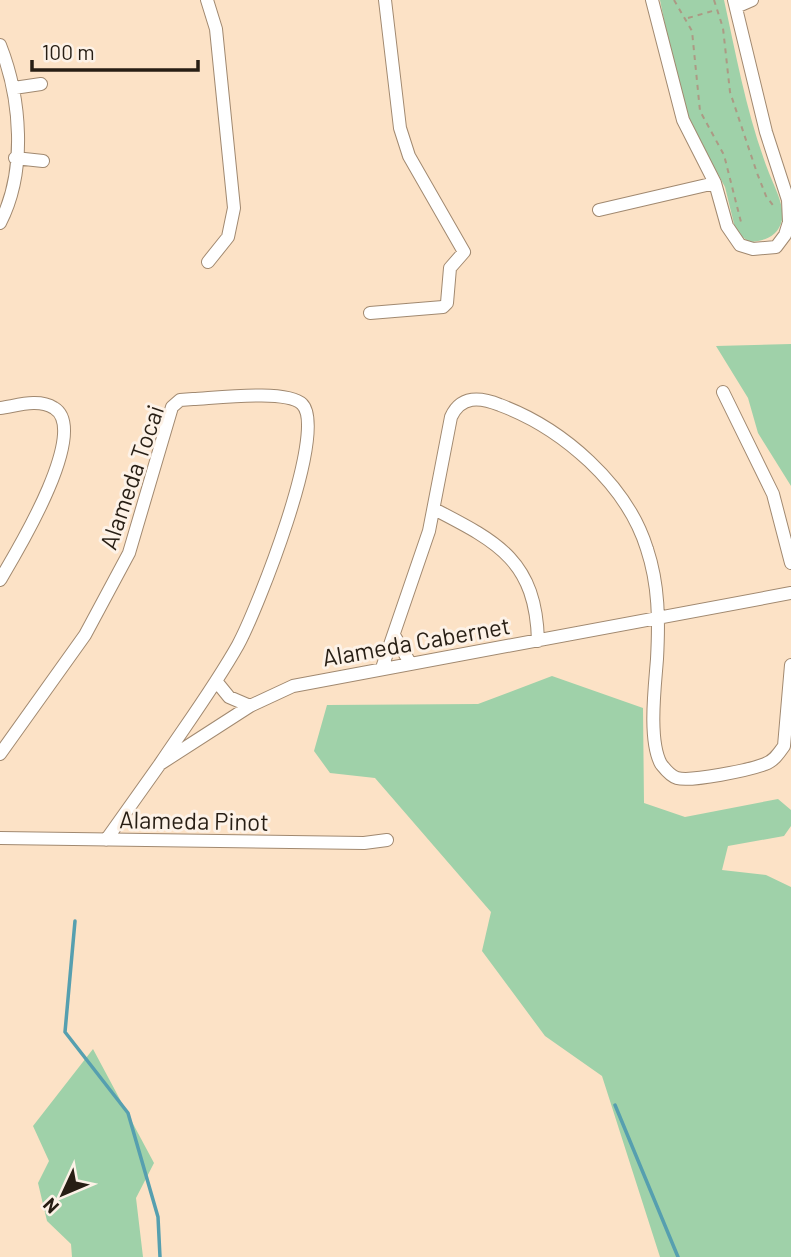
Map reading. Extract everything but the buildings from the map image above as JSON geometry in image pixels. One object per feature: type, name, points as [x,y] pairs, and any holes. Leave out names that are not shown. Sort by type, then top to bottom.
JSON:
[{"type":"street","points":[[207,0],[216,29],[234,208],[228,237],[208,262]]},
{"type":"street","points":[[370,313],[443,307],[447,303],[450,268],[464,252],[409,156],[400,128],[385,0]]},
{"type":"street","points":[[652,0],[683,120],[715,183],[732,238],[740,246],[753,249],[791,246]]},
{"type":"street","points":[[752,0],[735,4],[788,200],[789,222],[785,235],[776,247]]},
{"type":"street","points":[[0,45],[14,88],[15,158],[7,206],[0,223]]},
{"type":"street","points":[[14,88],[41,84]]},
{"type":"street","points":[[15,158],[43,161]]},
{"type":"street","points":[[777,165],[791,181]]},
{"type":"street","points":[[599,210],[715,183]]},
{"type":"street","points":[[723,392],[774,494],[791,563]]},
{"type":"street","name":"Alameda Tocai","points":[[0,754],[85,635],[129,554],[172,407],[180,400],[193,399],[281,396],[296,399],[304,405],[309,414],[305,458],[264,588],[239,643],[216,681]]},
{"type":"street","points":[[382,668],[434,509],[456,408],[472,399],[487,400],[516,411],[554,433],[616,491],[647,547],[659,615],[654,733],[660,763],[677,778],[690,779],[765,764],[779,754],[783,746],[791,665]]},
{"type":"street","points":[[0,408],[30,403],[49,405],[61,414],[66,430],[52,479],[21,545],[0,580]]},
{"type":"street","points":[[434,509],[487,536],[507,554],[524,577],[534,598],[538,641]]},
{"type":"street","name":"Alameda Cabernet","points":[[106,841],[160,764],[250,706],[293,686],[538,641],[659,615],[791,593]]},
{"type":"street","points":[[394,635],[410,663]]},
{"type":"street","points":[[160,764],[216,681],[229,697],[250,706]]},
{"type":"street","name":"Alameda Pinot","points":[[0,838],[364,843],[387,840]]},
{"type":"path","points":[[674,0],[687,18],[692,31],[700,110],[724,155],[744,235]]},
{"type":"path","points":[[714,0],[718,9],[730,92],[761,184],[778,214]]},
{"type":"path","points":[[687,18],[718,9]]},
{"type":"green space","points":[[660,0],[724,0],[749,109],[783,214],[780,226],[770,237],[749,242],[736,232],[725,187],[688,119],[674,70]]},
{"type":"green space","points":[[791,344],[791,486],[758,433],[748,398],[716,346]]},
{"type":"green space","points":[[552,676],[643,708],[644,803],[685,817],[778,799],[791,810],[791,826],[784,836],[728,846],[722,870],[766,875],[791,887],[791,1257],[660,1257],[602,1076],[545,1036],[482,951],[491,912],[375,778],[330,773],[314,751],[327,705],[478,704]]},
{"type":"green space","points":[[93,1049],[154,1163],[136,1198],[143,1257],[72,1257],[71,1244],[47,1221],[38,1183],[49,1161],[33,1126]]},
{"type":"waterway","points":[[75,921],[65,1032],[128,1113],[158,1217],[160,1257]]},
{"type":"waterway","points":[[615,1105],[678,1257]]}]
